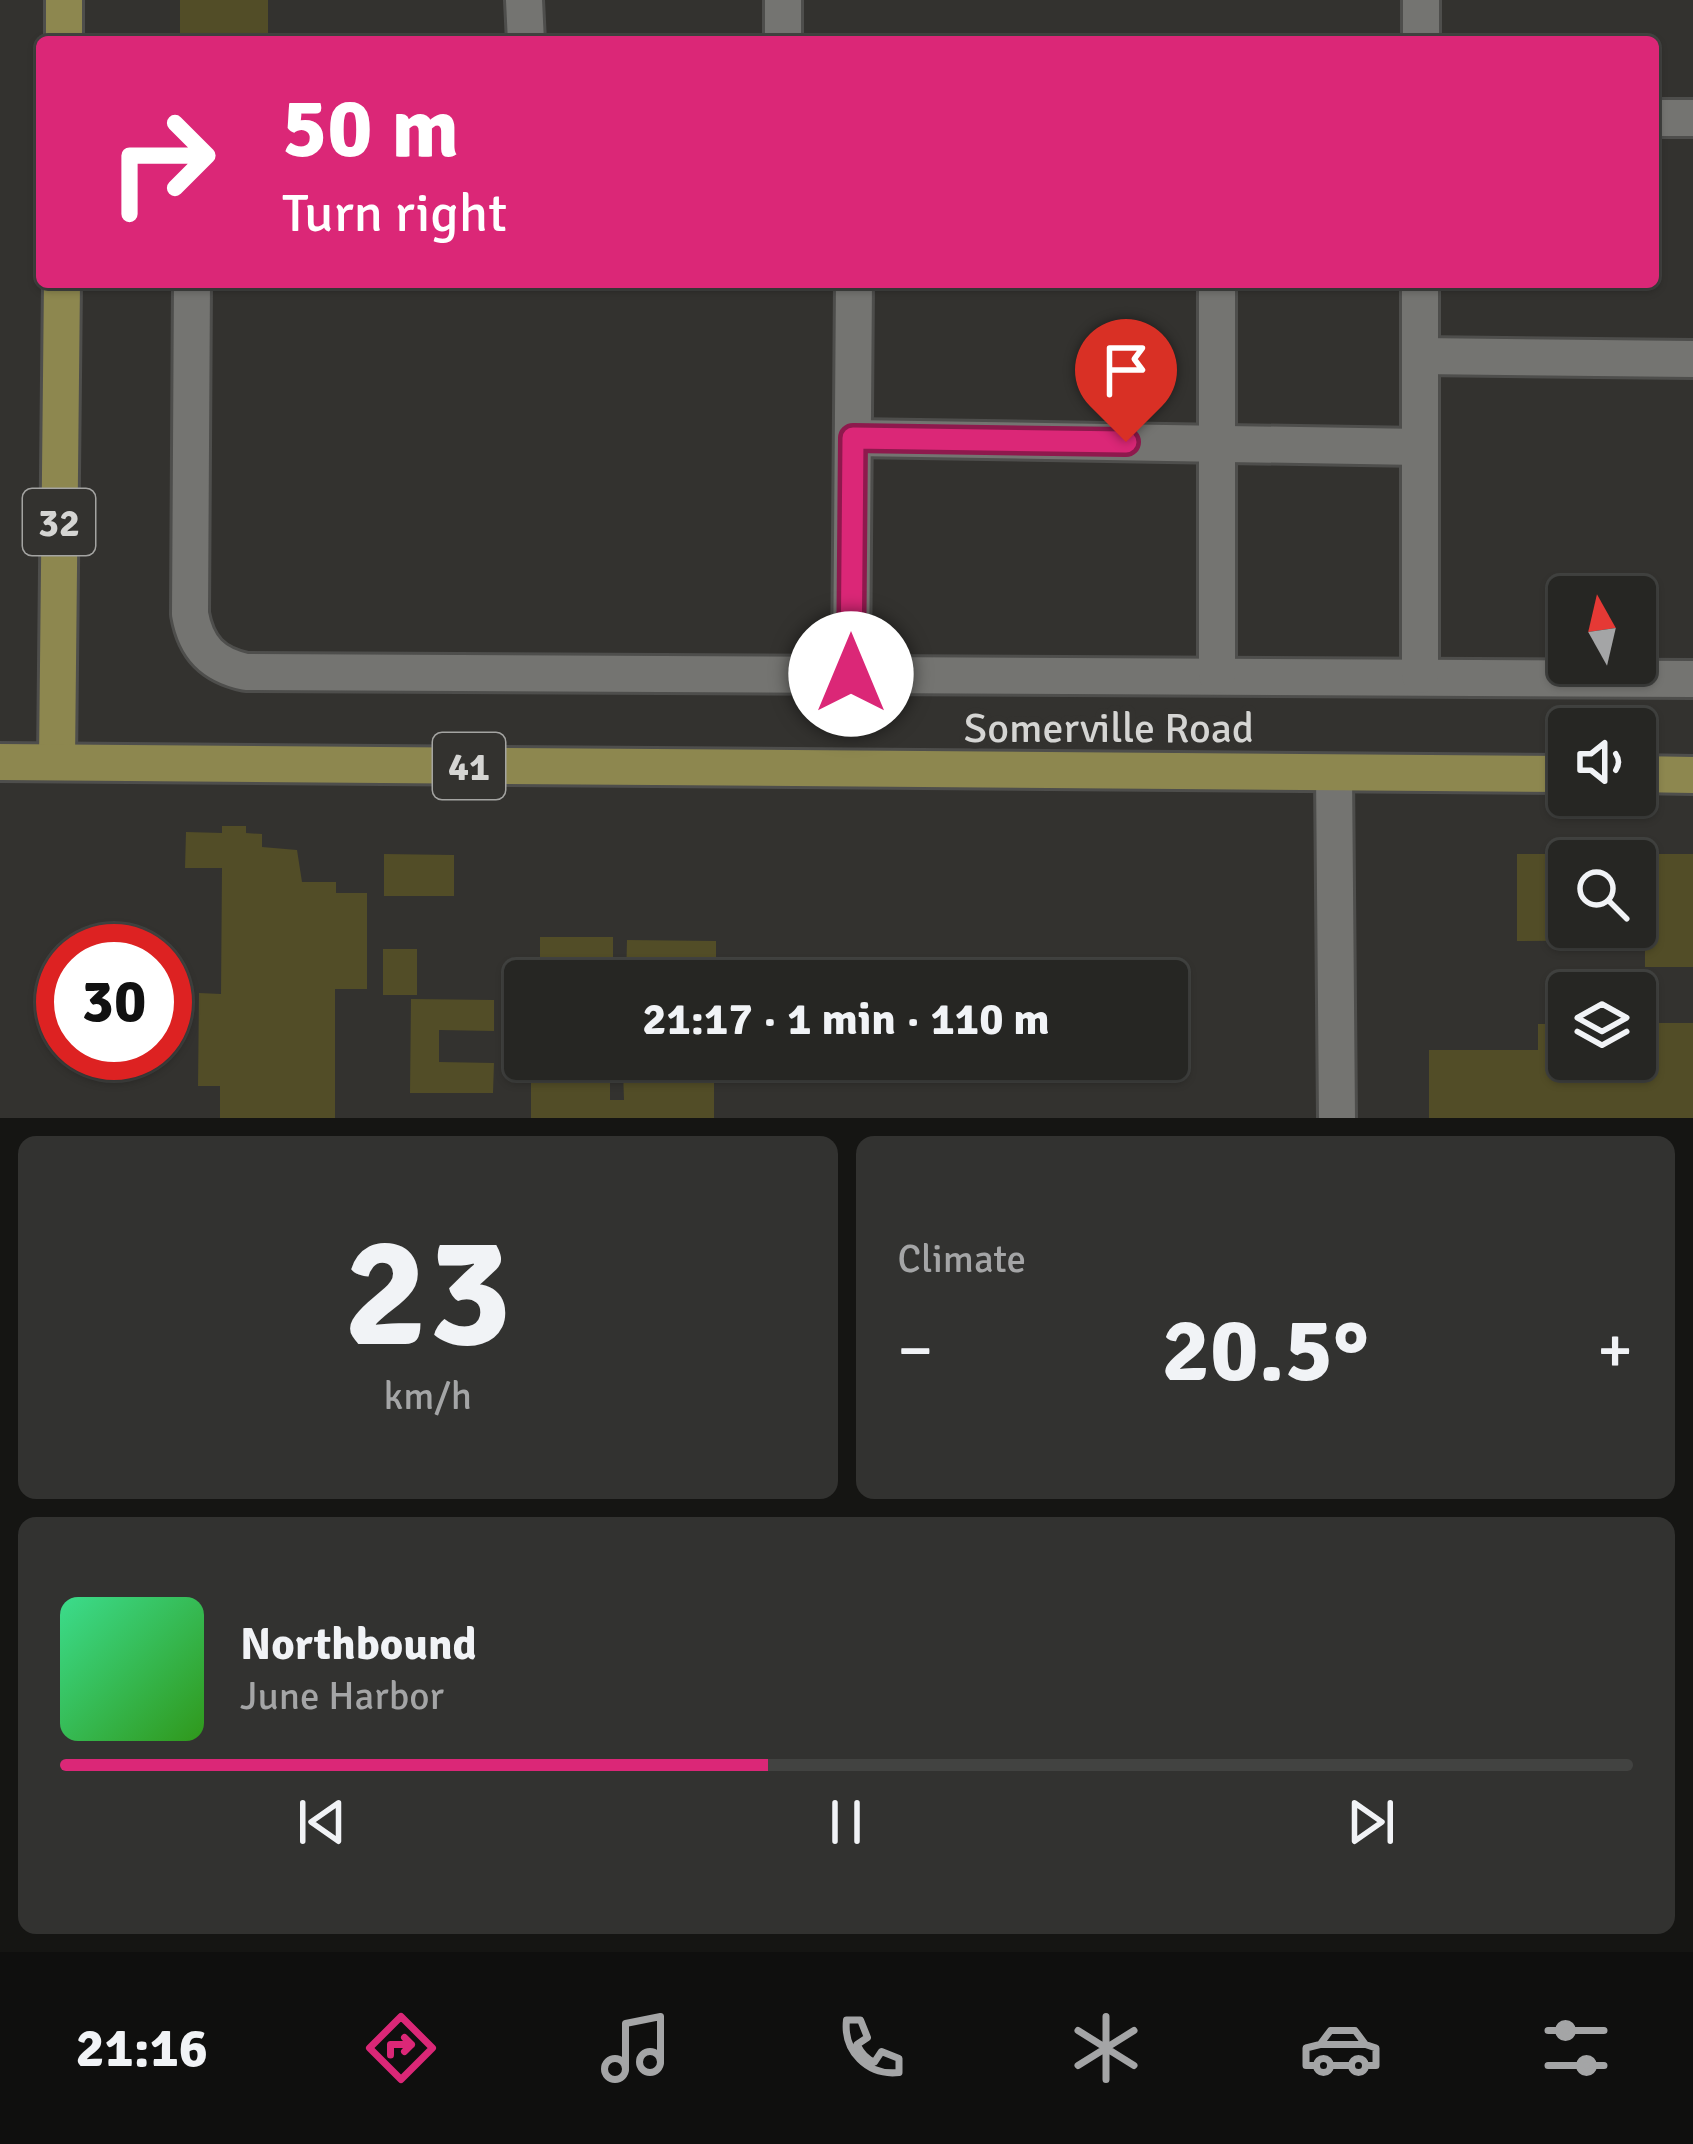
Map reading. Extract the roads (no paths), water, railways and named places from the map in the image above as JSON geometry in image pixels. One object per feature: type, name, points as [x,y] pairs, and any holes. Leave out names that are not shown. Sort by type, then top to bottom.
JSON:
[{"type":"main road","points":[[64,0],[64,36]]},
{"type":"main road","name":"32","points":[[57,761],[62,288]]},
{"type":"main road","name":"Somerville Road","points":[[0,762],[1548,774]]},
{"type":"main road","points":[[1656,774],[1693,775]]},
{"type":"street","points":[[524,0],[526,36]]},
{"type":"street","points":[[783,0],[783,36]]},
{"type":"street","points":[[1421,0],[1421,36]]},
{"type":"street","points":[[1659,118],[1693,118]]},
{"type":"street","points":[[192,288],[190,614],[199,643],[224,668],[246,672],[1693,680]]},
{"type":"street","points":[[851,674],[854,288]]},
{"type":"street","points":[[1217,288],[1217,675]]},
{"type":"street","points":[[1420,288],[1420,676]]},
{"type":"street","points":[[1420,356],[1693,358]]},
{"type":"street","points":[[853,438],[1420,447]]},
{"type":"street","points":[[1334,773],[1337,1118]]}]
